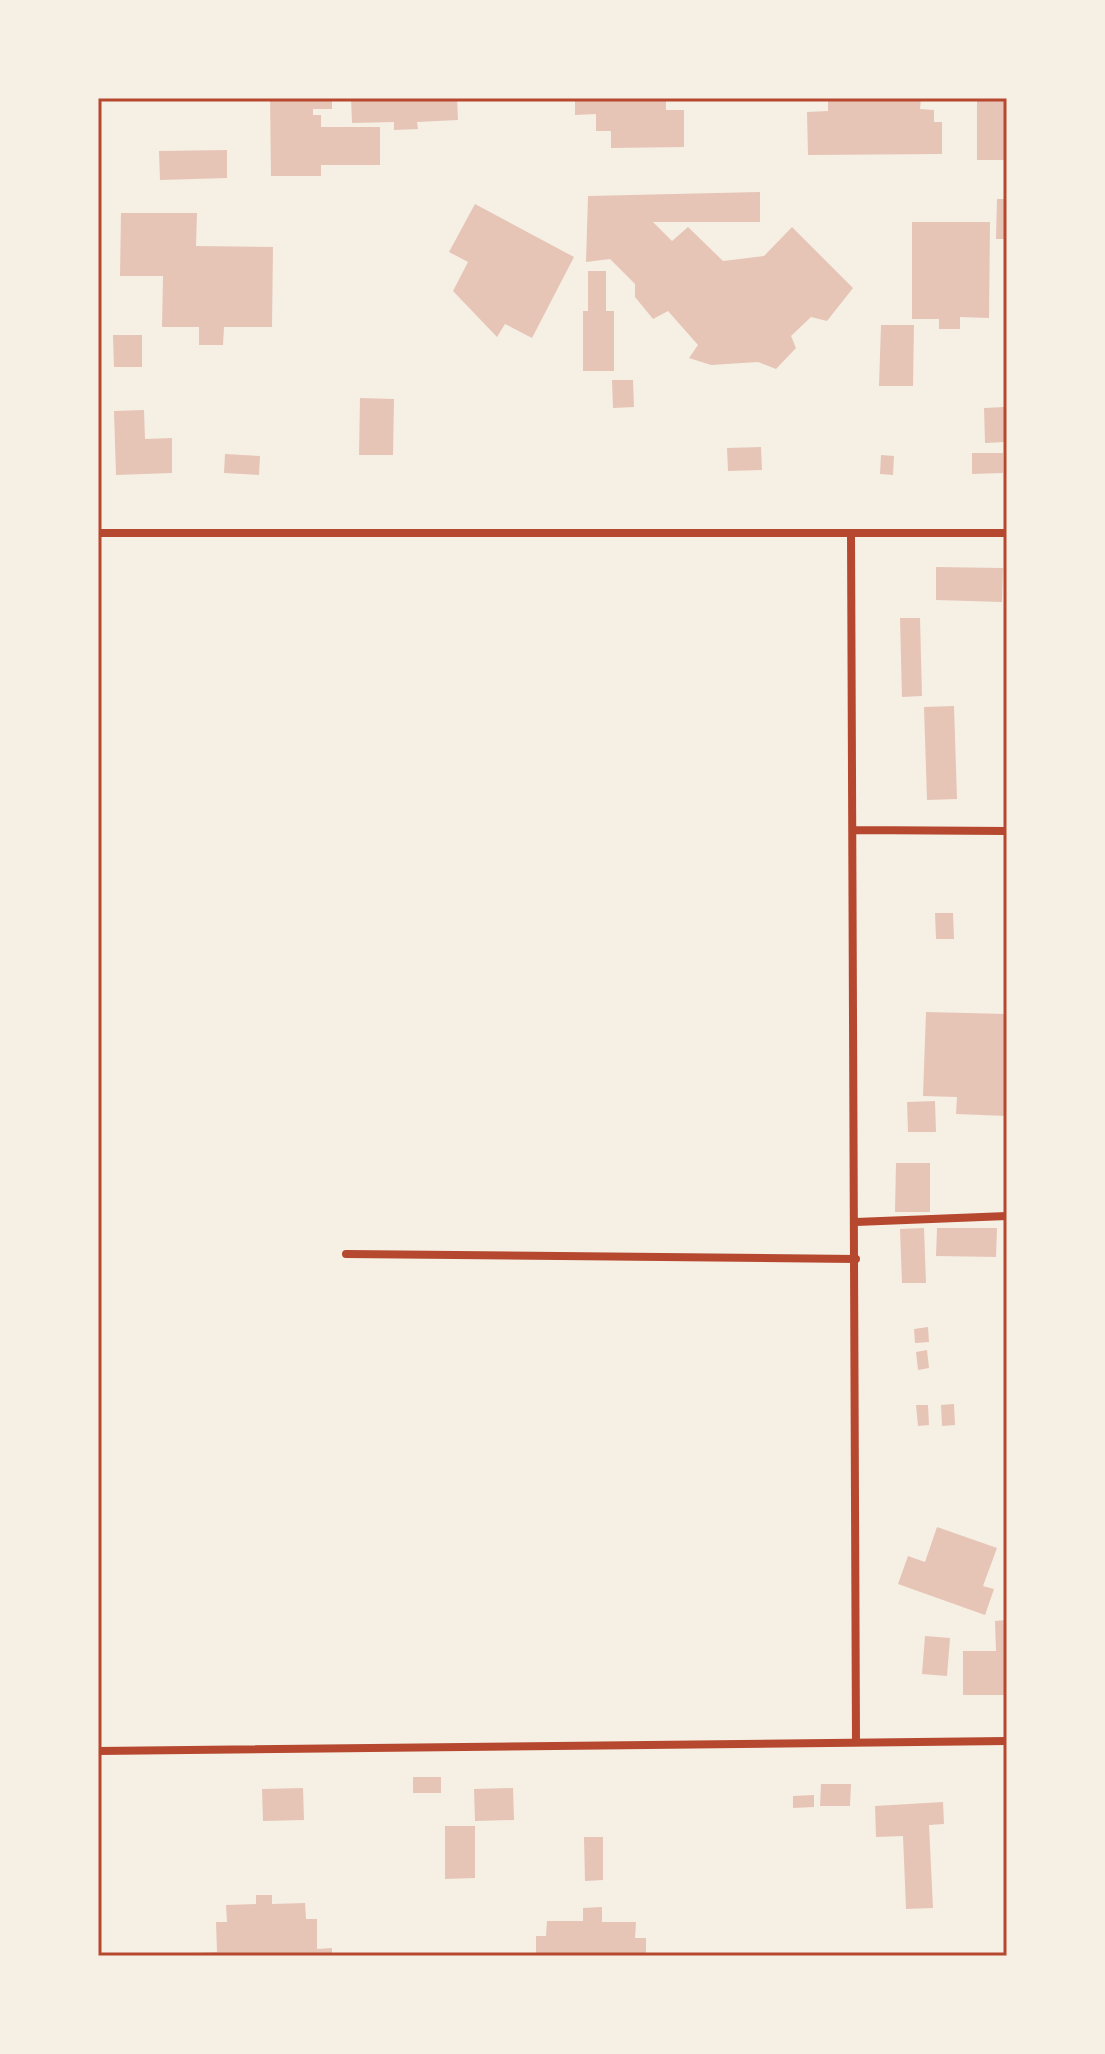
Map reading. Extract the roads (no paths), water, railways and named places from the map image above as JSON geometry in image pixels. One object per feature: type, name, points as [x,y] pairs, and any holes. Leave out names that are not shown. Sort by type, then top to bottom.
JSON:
[{"type":"street","points":[[98,533],[1007,533]]},
{"type":"street","points":[[851,533],[856,1742]]},
{"type":"street","points":[[854,830],[1007,831]]},
{"type":"street","points":[[856,1222],[1007,1216]]},
{"type":"street","points":[[346,1254],[856,1259]]},
{"type":"street","points":[[98,1751],[1007,1741]]}]
